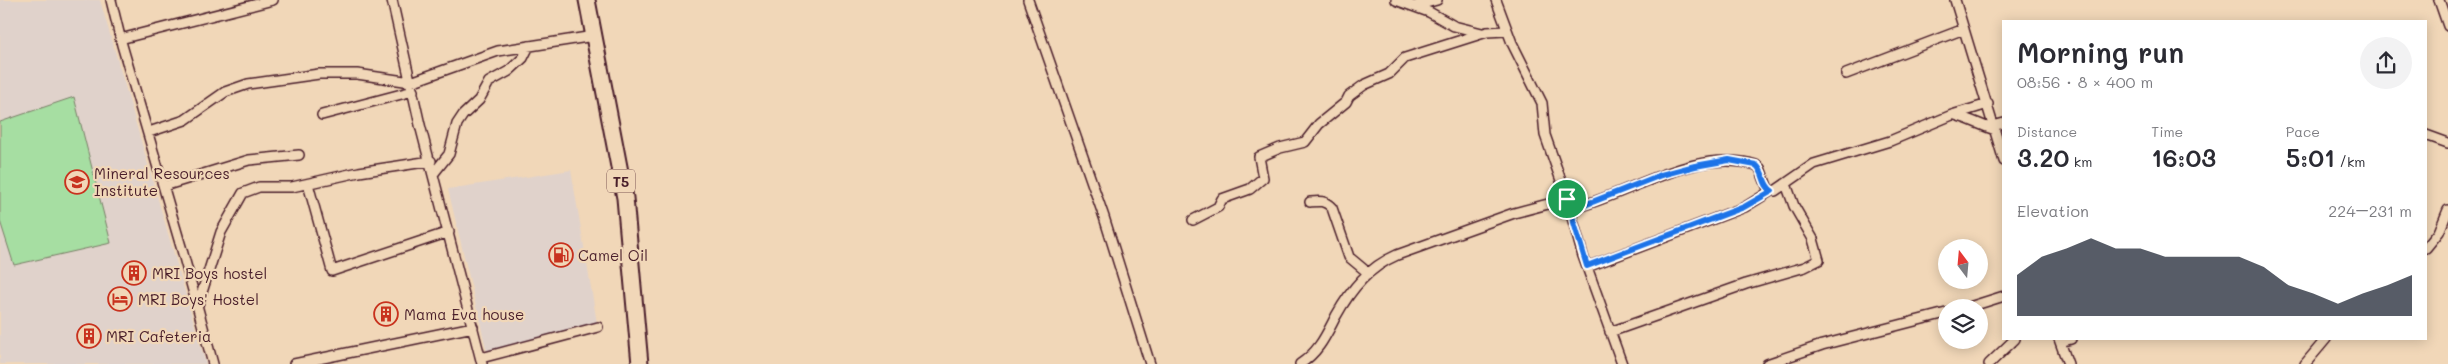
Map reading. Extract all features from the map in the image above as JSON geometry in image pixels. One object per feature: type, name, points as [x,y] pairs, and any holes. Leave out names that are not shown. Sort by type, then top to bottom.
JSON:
[{"type":"highway","name":"T5","points":[[587,0],[625,198],[640,364]]},
{"type":"street","points":[[111,0],[120,39],[149,132],[213,364]]},
{"type":"street","points":[[120,39],[272,0]]},
{"type":"street","points":[[392,0],[420,125],[434,172],[482,361],[598,327]]},
{"type":"street","points":[[1028,0],[1104,217],[1150,364]]},
{"type":"street","points":[[1396,0],[1415,6],[1454,26],[1482,33]]},
{"type":"street","points":[[1415,6],[1437,0]]},
{"type":"street","points":[[1496,0],[1506,31],[1542,103],[1545,135],[1587,266],[1622,364]]},
{"type":"street","points":[[1955,0],[2002,155]]},
{"type":"street","points":[[2442,2],[2448,26]]},
{"type":"street","points":[[1846,74],[1964,29]]},
{"type":"street","points":[[1193,220],[1218,207],[1222,199],[1256,184],[1263,178],[1259,158],[1280,148],[1304,142],[1319,124],[1364,85],[1389,74],[1406,58],[1482,33],[1494,30],[1506,31]]},
{"type":"street","points":[[322,115],[412,86],[498,51],[594,36]]},
{"type":"street","points":[[434,172],[449,154],[457,124],[463,115],[479,100],[489,82],[509,71],[523,58],[528,46]]},
{"type":"street","points":[[149,132],[185,120],[224,92],[248,84],[319,74],[357,74],[412,86]]},
{"type":"street","points":[[1587,266],[1744,207],[1772,191],[1779,190],[1814,164],[1890,141],[1952,115],[1988,104]]},
{"type":"street","points":[[1952,115],[1968,118],[1979,125],[1994,128],[2002,124]]},
{"type":"street","points":[[2427,135],[2448,143]]},
{"type":"street","points":[[164,186],[249,160],[299,155]]},
{"type":"street","points":[[1300,364],[1319,349],[1337,313],[1367,272],[1380,262],[1397,255],[1514,213],[1567,199],[1578,206],[1582,206],[1661,175],[1729,160],[1756,165],[1760,168],[1766,186],[1772,191]]},
{"type":"street","points":[[198,305],[221,232],[243,193],[258,188],[292,187],[359,172],[431,161]]},
{"type":"street","points":[[308,184],[332,271],[449,232]]},
{"type":"street","points":[[1610,332],[1746,284],[1805,267],[1819,260],[1813,239],[1794,206],[1786,184]]},
{"type":"street","points":[[1310,202],[1321,201],[1328,203],[1332,208],[1350,257],[1367,272]]},
{"type":"street","points":[[2427,247],[2439,232],[2448,210]]},
{"type":"street","points":[[1988,301],[2002,297]]},
{"type":"street","points":[[1767,364],[1822,345],[1938,315]]},
{"type":"street","points":[[294,364],[473,327]]},
{"type":"street","points":[[1989,364],[2014,340]]},
{"type":"street","points":[[2059,340],[2068,364]]},
{"type":"street","points":[[2305,364],[2325,340]]},
{"type":"shaded area","name":"Mineral Resources Institute","points":[[0,0],[100,0],[206,364],[0,364]]},
{"type":"shaded area","points":[[571,170],[597,323],[487,352],[448,189]]},
{"type":"green space","points":[[74,97],[111,243],[14,265],[0,221],[0,122]]},
{"type":"place","name":"Mineral Resources Institute","points":[[77,182]]},
{"type":"place","name":"Camel Oil","points":[[561,255]]},
{"type":"place","name":"MRI Boys hostel","points":[[134,273]]},
{"type":"place","name":"MRI Boys' Hostel","points":[[120,299]]},
{"type":"place","name":"Mama Eva house","points":[[386,314]]},
{"type":"place","name":"MRI Cafeteria","points":[[89,336]]},
{"type":"route","points":[[1729,160],[1756,165],[1760,168],[1766,186],[1772,191],[1744,207],[1587,266],[1567,199],[1578,206],[1582,206],[1661,175],[1729,160]]}]
